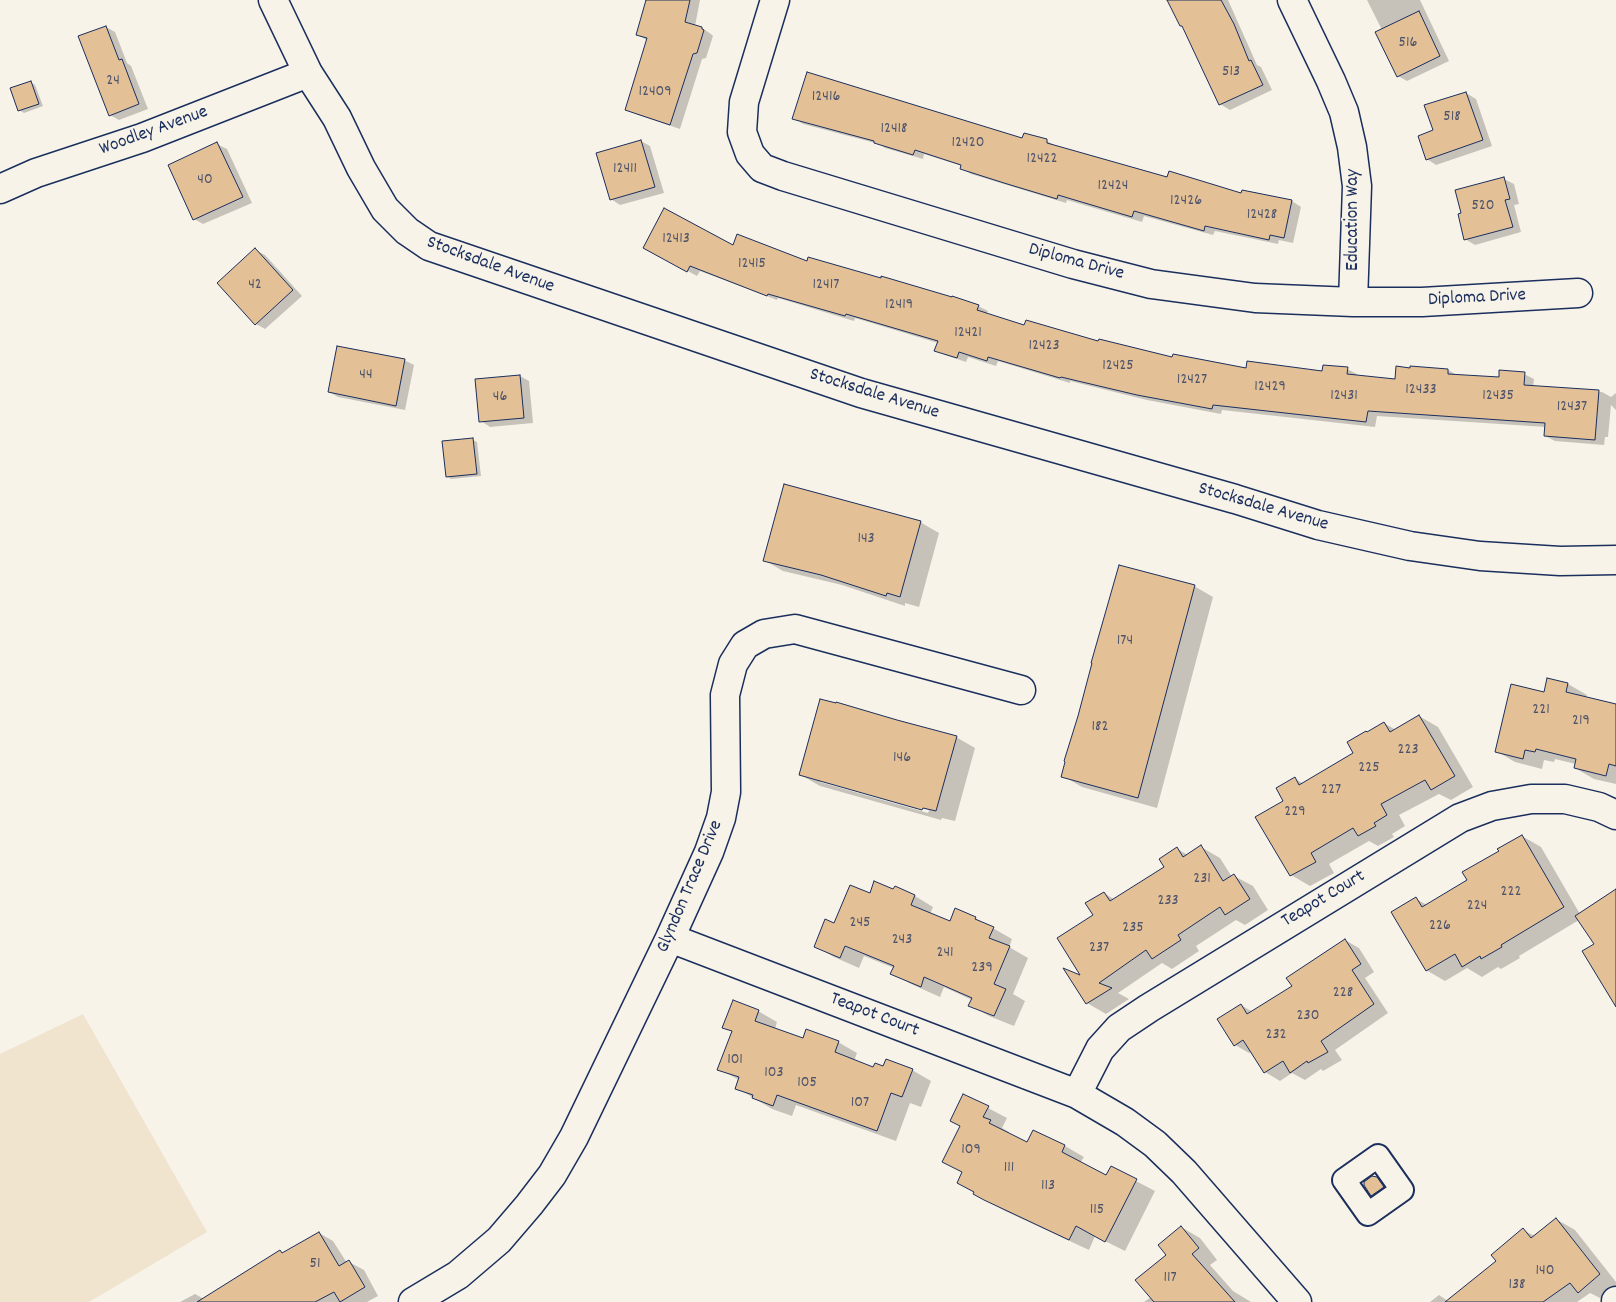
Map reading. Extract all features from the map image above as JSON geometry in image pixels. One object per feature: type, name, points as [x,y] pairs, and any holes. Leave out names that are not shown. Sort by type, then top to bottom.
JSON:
[{"type":"street","name":"Stocksdale Avenue","points":[[273,0],[308,73],[337,118],[361,168],[385,209],[407,231],[428,246],[861,393],[1235,499],[1318,525],[1410,546],[1480,556],[1560,561],[1616,560]]},
{"type":"street","name":"Diploma Drive","points":[[775,0],[744,102],[742,132],[750,154],[762,168],[1064,262],[1152,284],[1255,298],[1353,302],[1422,302],[1578,293]]},
{"type":"street","name":"Education Way","points":[[1292,0],[1344,112],[1352,147],[1357,186],[1353,302]]},
{"type":"street","name":"Woodley Avenue","points":[[0,189],[36,173],[142,138],[308,73]]},
{"type":"street","name":"Glyndon Trace Drive","points":[[413,1302],[458,1275],[499,1240],[529,1206],[552,1175],[574,1137],[670,938],[721,818],[726,792],[725,695],[733,664],[744,645],[764,634],[795,629],[1021,690]]},
{"type":"street","name":"Teapot Court","points":[[1077,1094],[1100,1049],[1119,1028],[1460,818],[1492,806],[1531,799],[1564,799],[1599,807],[1616,815]]},
{"type":"street","name":"Teapot Court","points":[[670,938],[1077,1094],[1125,1122],[1155,1144],[1184,1172],[1297,1302]]},
{"type":"shaded area","points":[[83,1014],[207,1232],[89,1302],[0,1302],[0,1054]]},
{"type":"building","points":[[646,0],[690,0],[685,22],[702,27],[704,30],[697,53],[693,54],[670,125],[625,110],[647,38],[636,35]]},
{"type":"building","points":[[1167,0],[1221,0],[1234,24],[1249,61],[1251,60],[1263,85],[1219,105],[1182,26],[1180,26]]},
{"type":"building","points":[[1419,11],[1440,56],[1397,77],[1375,32]]},
{"type":"building","points":[[106,26],[119,60],[122,59],[139,104],[109,116],[78,36]]},
{"type":"building","points":[[807,72],[1022,138],[1024,133],[1047,139],[1047,143],[1167,177],[1169,171],[1241,193],[1242,190],[1292,200],[1284,238],[1270,235],[1269,240],[1205,226],[1204,231],[1134,211],[1132,217],[1058,195],[1057,199],[960,169],[961,165],[915,150],[913,155],[874,143],[874,141],[792,119]]},
{"type":"building","points":[[31,81],[39,104],[18,111],[10,88]]},
{"type":"building","points":[[1466,92],[1483,140],[1426,160],[1418,136],[1433,130],[1424,105]]},
{"type":"building","points":[[641,140],[655,187],[610,200],[596,153]]},
{"type":"building","points":[[217,142],[243,197],[193,220],[168,165]]},
{"type":"building","points":[[1504,177],[1510,199],[1505,200],[1513,227],[1464,240],[1458,214],[1461,213],[1455,190]]},
{"type":"building","points":[[664,208],[733,245],[737,234],[807,261],[808,257],[952,296],[979,305],[977,310],[1024,325],[1026,320],[1098,341],[1099,339],[1172,357],[1173,354],[1246,368],[1247,361],[1322,371],[1323,365],[1348,367],[1347,374],[1395,379],[1396,366],[1448,369],[1448,374],[1499,377],[1499,370],[1525,372],[1524,385],[1599,390],[1595,440],[1544,436],[1545,423],[1368,411],[1366,422],[1213,405],[1212,409],[1060,378],[988,357],[987,361],[959,352],[957,358],[934,351],[938,341],[846,314],[845,316],[768,294],[767,296],[690,266],[687,272],[643,248]]},
{"type":"building","points":[[255,248],[293,290],[255,325],[217,283]]},
{"type":"building","points":[[337,346],[405,359],[396,406],[328,392]]},
{"type":"building","points":[[520,375],[524,418],[479,422],[475,379]]},
{"type":"building","points":[[473,438],[477,474],[446,477],[442,441]]},
{"type":"building","points":[[784,484],[921,521],[900,597],[887,593],[886,596],[821,575],[763,561]]},
{"type":"building","points":[[1119,565],[1195,585],[1138,798],[1061,777]]},
{"type":"building","points":[[1547,678],[1568,683],[1566,692],[1616,704],[1616,766],[1609,764],[1606,776],[1574,768],[1576,759],[1536,749],[1535,752],[1525,750],[1523,759],[1495,752],[1511,684],[1544,692]]},
{"type":"building","points":[[820,699],[957,736],[936,811],[923,808],[922,810],[799,775]]},
{"type":"building","points":[[1419,715],[1455,776],[1431,790],[1425,780],[1381,804],[1387,815],[1374,823],[1376,826],[1358,836],[1353,828],[1311,853],[1316,862],[1290,876],[1255,817],[1283,801],[1276,788],[1295,777],[1299,785],[1353,753],[1347,742],[1366,731],[1384,722],[1390,732]]},
{"type":"building","points":[[1522,835],[1564,907],[1481,959],[1480,956],[1462,967],[1455,954],[1426,971],[1391,912],[1416,897],[1422,907],[1467,880],[1462,872],[1499,851],[1497,849]]},
{"type":"building","points":[[1201,845],[1223,881],[1234,874],[1250,899],[1225,915],[1220,907],[1178,935],[1181,940],[1152,959],[1146,950],[1099,983],[1112,988],[1086,1004],[1063,968],[1080,975],[1057,938],[1093,915],[1085,903],[1104,892],[1110,901],[1164,867],[1159,859],[1177,847],[1183,857]]},
{"type":"building","points":[[874,881],[893,889],[895,886],[915,895],[911,905],[950,921],[955,908],[994,927],[989,938],[1010,946],[994,984],[1006,989],[994,1016],[968,1006],[972,998],[924,977],[921,987],[890,974],[894,966],[845,946],[840,958],[814,947],[825,919],[834,923],[850,885],[870,893]]},
{"type":"building","points":[[1616,889],[1616,1007],[1582,951],[1594,944],[1575,916]]},
{"type":"building","points":[[1345,939],[1361,964],[1352,970],[1374,1004],[1321,1041],[1328,1052],[1308,1063],[1307,1061],[1290,1073],[1283,1061],[1264,1073],[1243,1040],[1234,1046],[1217,1019],[1241,1004],[1247,1014],[1292,986],[1286,978]]},
{"type":"building","points":[[733,1000],[759,1010],[755,1021],[803,1038],[806,1029],[839,1041],[835,1052],[873,1067],[875,1063],[883,1066],[886,1059],[913,1069],[902,1097],[891,1093],[877,1131],[777,1095],[773,1106],[752,1098],[753,1095],[735,1089],[739,1077],[717,1070],[732,1031],[722,1028]]},
{"type":"building","points":[[963,1094],[989,1106],[983,1117],[991,1120],[989,1123],[1027,1142],[1033,1130],[1065,1145],[1062,1152],[1106,1175],[1111,1166],[1137,1179],[1105,1242],[1076,1226],[1069,1240],[984,1200],[957,1183],[962,1172],[942,1162],[960,1126],[950,1121]]},
{"type":"building","points":[[1372,1176],[1377,1177],[1384,1187],[1371,1196],[1364,1182]]},
{"type":"building","points":[[1556,1218],[1600,1274],[1578,1293],[1570,1283],[1543,1302],[1445,1302],[1496,1261],[1491,1255],[1523,1228],[1531,1238]]},
{"type":"building","points":[[1181,1226],[1199,1248],[1192,1254],[1235,1302],[1154,1302],[1135,1280],[1166,1255],[1158,1245]]},
{"type":"building","points":[[319,1232],[339,1266],[349,1260],[365,1287],[340,1302],[334,1292],[315,1302],[197,1302],[280,1250],[282,1253]]}]
